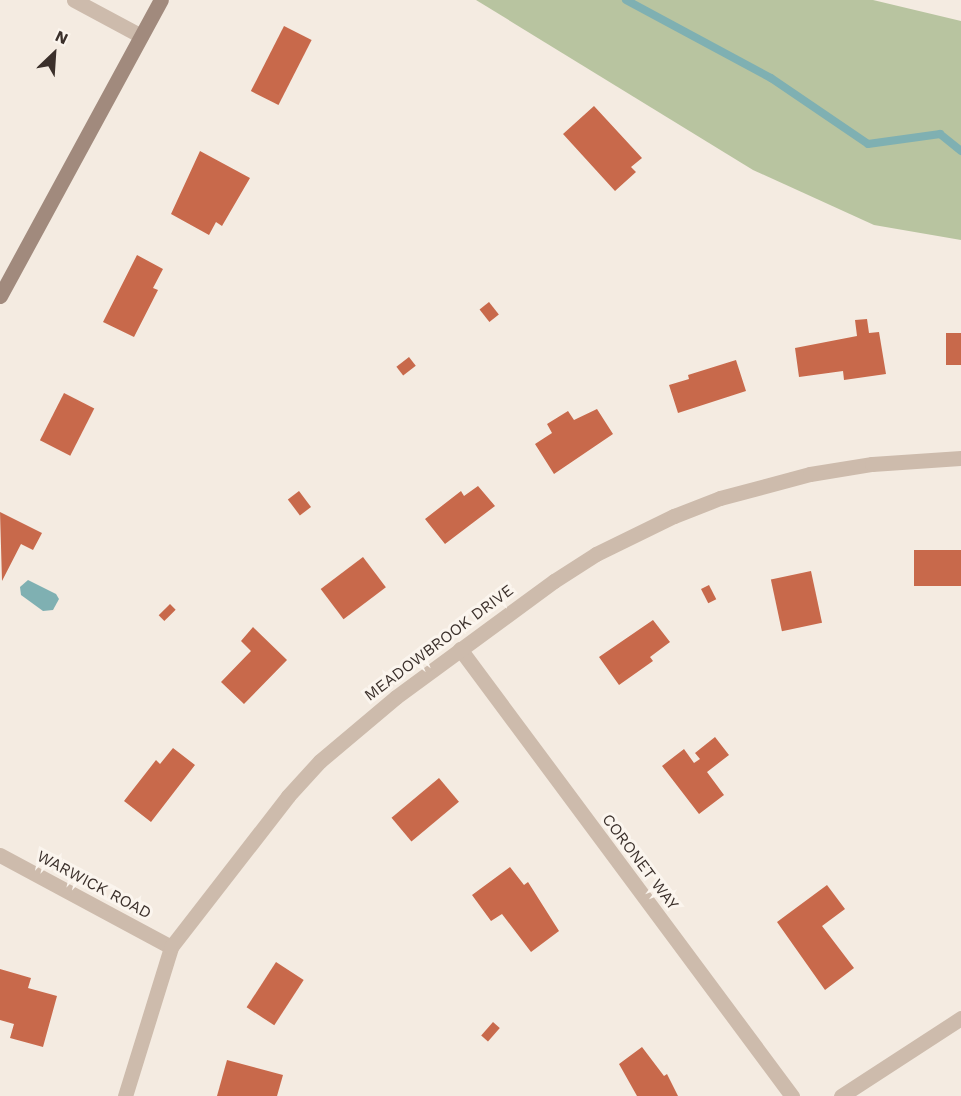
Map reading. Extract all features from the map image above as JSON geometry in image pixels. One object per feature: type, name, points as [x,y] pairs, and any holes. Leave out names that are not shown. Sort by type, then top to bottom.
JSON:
[{"type":"street","points":[[74,0],[141,36]]},
{"type":"street","points":[[0,296],[161,0]]},
{"type":"street","name":"MEADOWBROOK DRIVE","points":[[125,1096],[171,947],[259,832],[320,761],[460,649],[596,554],[720,498],[810,474],[872,464],[961,458]]},
{"type":"street","name":"CORONET WAY","points":[[460,649],[792,1096]]},
{"type":"street","name":"WARWICK ROAD","points":[[0,855],[171,947]]},
{"type":"street","points":[[841,1096],[961,1018]]},
{"type":"green space","points":[[476,0],[873,0],[961,21],[961,240],[874,225],[753,170]]},
{"type":"water","points":[[28,580],[56,594],[59,599],[53,610],[43,611],[21,595],[20,587]]},
{"type":"building","points":[[284,26],[312,40],[278,105],[251,91]]},
{"type":"building","points":[[594,106],[642,158],[631,167],[636,172],[615,191],[563,134]]},
{"type":"building","points":[[200,151],[250,178],[222,226],[216,222],[209,235],[171,214]]},
{"type":"building","points":[[137,255],[163,269],[153,288],[158,290],[134,337],[103,322]]},
{"type":"building","points":[[489,302],[499,315],[489,322],[480,309]]},
{"type":"building","points":[[867,319],[869,333],[879,332],[886,374],[844,380],[843,371],[799,377],[795,348],[857,336],[855,320]]},
{"type":"building","points":[[946,333],[961,333],[961,365],[946,365]]},
{"type":"building","points":[[409,357],[416,366],[403,376],[396,367]]},
{"type":"building","points":[[736,360],[746,391],[678,413],[669,385],[689,379],[688,375]]},
{"type":"building","points":[[64,393],[94,408],[70,456],[40,440]]},
{"type":"building","points":[[597,409],[613,434],[554,474],[535,444],[552,433],[547,424],[568,411],[574,420]]},
{"type":"building","points":[[478,486],[495,506],[445,544],[425,519],[461,491],[464,496]]},
{"type":"building","points":[[299,491],[311,507],[300,515],[288,499]]},
{"type":"building","points":[[0,512],[42,533],[33,550],[21,544],[2,581]]},
{"type":"building","points":[[914,550],[961,550],[961,586],[914,586]]},
{"type":"building","points":[[363,557],[386,587],[344,619],[321,589]]},
{"type":"building","points":[[811,571],[822,623],[782,631],[771,580]]},
{"type":"building","points":[[709,585],[716,599],[708,603],[701,589]]},
{"type":"building","points":[[170,604],[176,610],[164,621],[159,615]]},
{"type":"building","points":[[653,620],[670,642],[650,657],[653,661],[619,685],[599,657]]},
{"type":"building","points":[[253,627],[287,660],[244,704],[221,682],[251,651],[241,641]]},
{"type":"building","points":[[715,737],[729,755],[707,772],[724,795],[699,814],[662,766],[684,749],[694,763],[700,759],[695,753]]},
{"type":"building","points":[[173,748],[195,765],[151,822],[124,801],[156,760],[160,764]]},
{"type":"building","points":[[439,778],[459,802],[411,842],[392,818]]},
{"type":"building","points":[[510,867],[524,885],[528,882],[559,931],[531,952],[502,914],[491,921],[472,895]]},
{"type":"building","points":[[827,885],[845,909],[822,926],[854,968],[825,990],[777,922]]},
{"type":"building","points":[[276,962],[304,980],[274,1025],[247,1007]]},
{"type":"building","points":[[0,969],[31,978],[28,988],[57,996],[43,1047],[10,1038],[14,1024],[0,1020]]},
{"type":"building","points":[[493,1022],[500,1028],[488,1041],[481,1036]]},
{"type":"building","points":[[642,1047],[664,1076],[667,1074],[678,1096],[637,1096],[619,1064]]},
{"type":"building","points":[[227,1060],[283,1075],[277,1096],[217,1096]]},
{"type":"waterway","points":[[626,0],[771,78],[868,144],[940,134],[961,151]]}]
